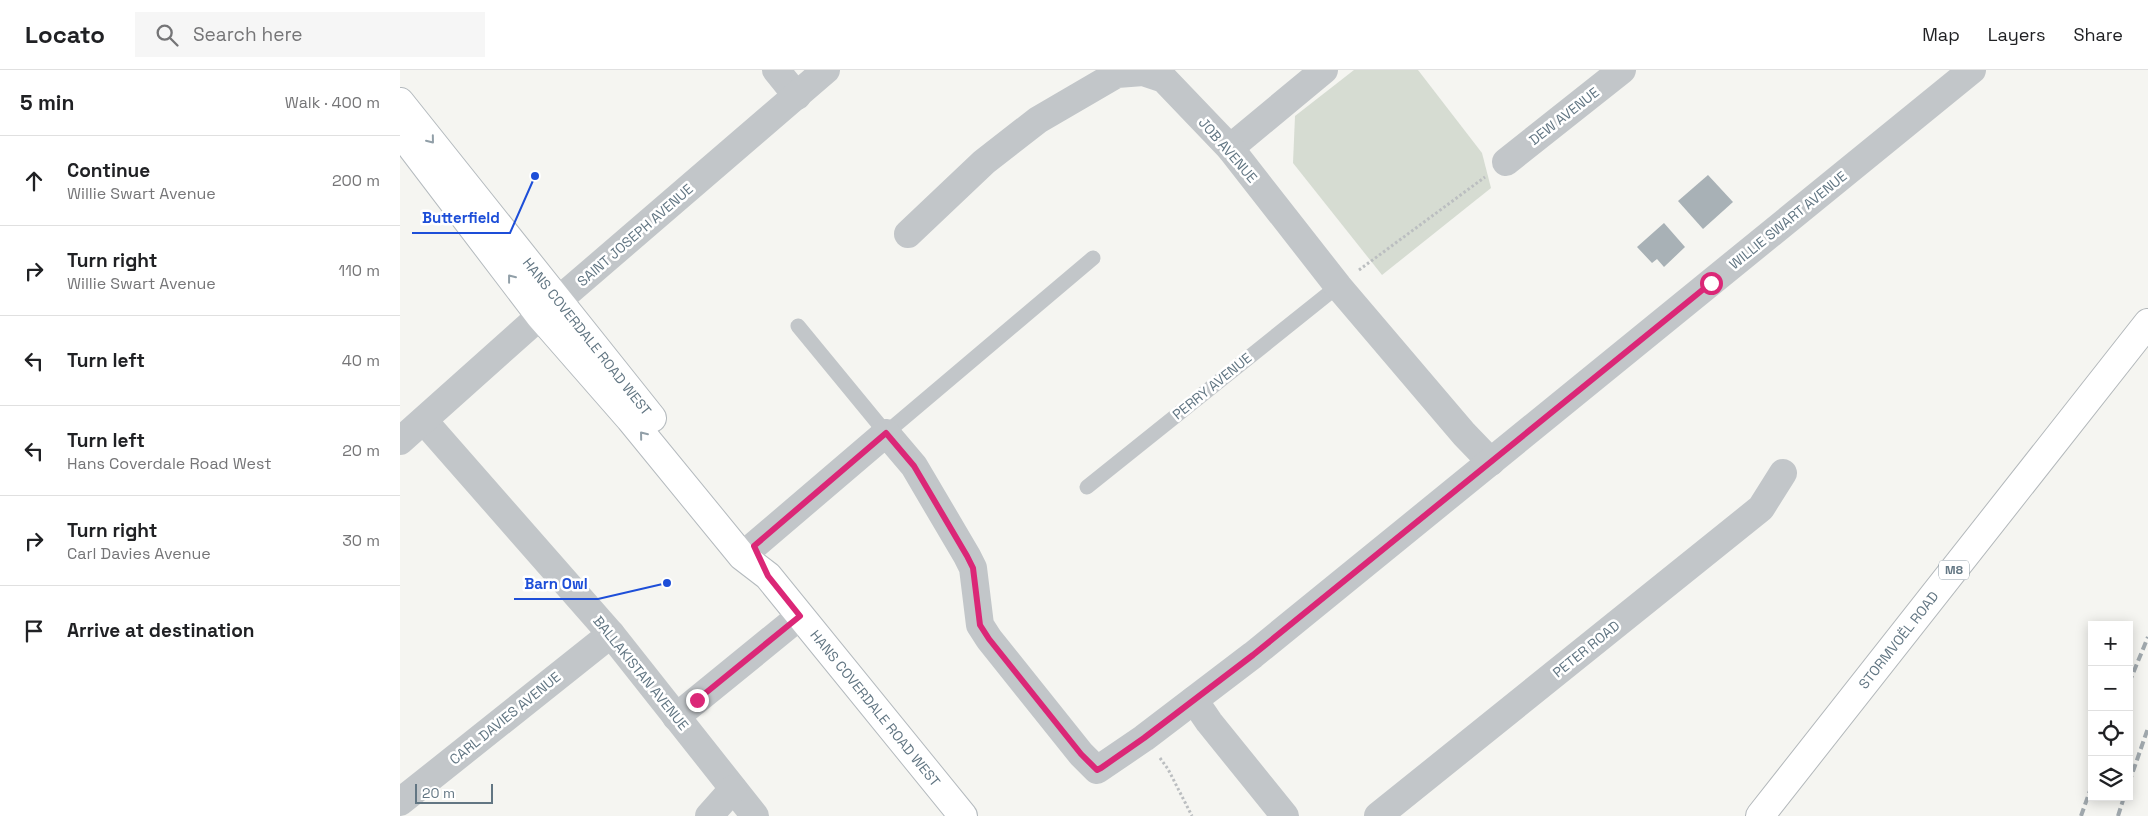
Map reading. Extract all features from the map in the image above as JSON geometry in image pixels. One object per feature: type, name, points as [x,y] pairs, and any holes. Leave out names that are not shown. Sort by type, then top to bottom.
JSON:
[{"type":"street","points":[[776,70],[797,96]]},
{"type":"street","name":"SAINT JOSEPH AVENUE","points":[[400,441],[550,308],[826,70]]},
{"type":"street","points":[[1230,148],[1324,70]]},
{"type":"street","name":"DEW AVENUE","points":[[1506,162],[1622,70]]},
{"type":"street","name":"WILLIE SWART AVENUE","points":[[886,433],[914,466],[973,568],[980,625],[989,639],[1081,754],[1097,770],[1144,738],[1253,655],[1972,70]]},
{"type":"street","name":"JOB AVENUE","points":[[908,234],[984,162],[1038,120],[1117,74],[1143,72],[1164,79],[1230,148],[1338,286],[1464,434],[1491,462]]},
{"type":"street","name":"HANS COVERDALE ROAD WEST","points":[[400,102],[550,308]]},
{"type":"street","name":"HANS COVERDALE ROAD WEST","points":[[400,132],[550,308],[963,816]]},
{"type":"street","name":"STORMVOËL ROAD","points":[[1760,816],[2148,323]]},
{"type":"street","name":"BALLAKISTAN AVENUE","points":[[424,421],[611,634],[755,816]]},
{"type":"street","points":[[748,551],[886,433]]},
{"type":"street","name":"PETER ROAD","points":[[1378,816],[1761,508],[1783,473]]},
{"type":"street","points":[[676,717],[800,616]]},
{"type":"street","name":"CARL DAVIES AVENUE","points":[[400,802],[611,634]]},
{"type":"street","points":[[1194,700],[1208,722],[1285,816]]},
{"type":"street","points":[[709,816],[733,789]]},
{"type":"lane","points":[[798,326],[886,433],[1093,258]]},
{"type":"lane","name":"PERRY AVENUE","points":[[1087,487],[1338,286]]},
{"type":"path","points":[[1338,286],[1506,162]]},
{"type":"path","points":[[1144,738],[1168,769],[1192,816]]},
{"type":"shaded area","points":[[1354,70],[1418,70],[1482,153],[1491,188],[1382,275],[1293,163],[1295,116]]},
{"type":"building","points":[[1708,175],[1733,202],[1703,229],[1678,201]]},
{"type":"building","points":[[1664,223],[1685,247],[1664,267],[1657,259],[1652,263],[1637,247]]},
{"type":"railway","points":[[2133,673],[2148,637]]},
{"type":"railway","points":[[2133,771],[2148,728]]},
{"type":"railway","points":[[2081,816],[2088,796]]},
{"type":"railway","points":[[2118,816],[2123,801]]},
{"type":"place","name":"Butterfield","points":[[535,176]]},
{"type":"place","name":"Barn Owl","points":[[667,583]]},
{"type":"route","points":[[697,700],[800,616],[768,576],[754,546],[886,433],[914,466],[973,568],[980,625],[989,639],[1081,754],[1097,770],[1144,738],[1253,655],[1711,283]]}]
